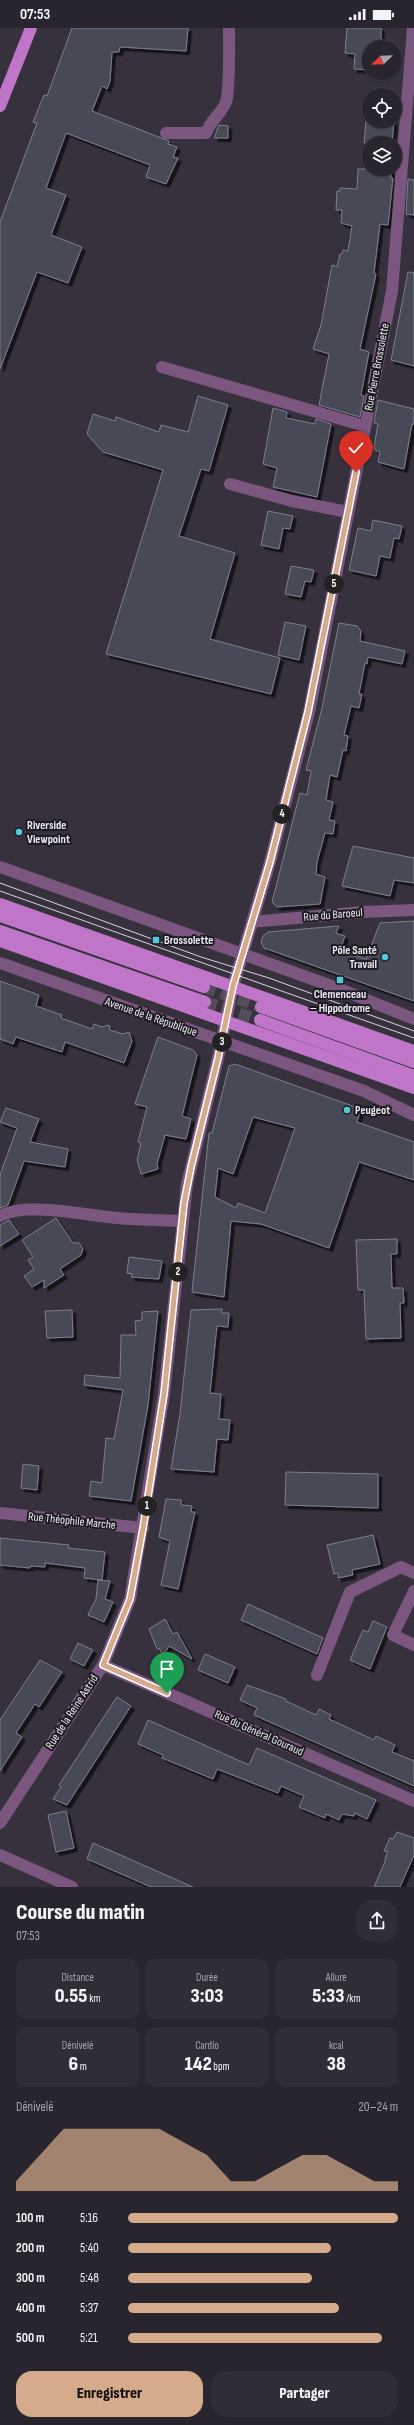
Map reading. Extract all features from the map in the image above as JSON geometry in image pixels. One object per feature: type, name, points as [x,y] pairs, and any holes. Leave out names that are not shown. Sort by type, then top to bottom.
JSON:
[{"type":"main road","points":[[0,106],[31,28]]},
{"type":"main road","points":[[0,904],[414,1051]]},
{"type":"main road","points":[[0,916],[204,988]]},
{"type":"main road","points":[[0,931],[205,1002]]},
{"type":"main road","points":[[0,941],[414,1088]]},
{"type":"main road","points":[[261,1008],[414,1062]]},
{"type":"main road","points":[[260,1020],[414,1076]]},
{"type":"street","points":[[166,133],[206,133],[211,122],[222,112],[227,100],[229,28]]},
{"type":"street","name":"Rue Pierre Brossolette","points":[[229,1003],[270,862],[308,712],[392,291],[408,168],[409,57],[413,28]]},
{"type":"street","points":[[162,367],[365,426]]},
{"type":"street","points":[[230,484],[292,500],[348,512]]},
{"type":"street","points":[[0,867],[242,955],[350,992],[414,1019]]},
{"type":"street","name":"Rue du Baroeul","points":[[252,922],[364,912],[414,910]]},
{"type":"street","name":"Avenue de la République","points":[[0,963],[364,1091],[414,1115]]},
{"type":"street","name":"Rue de la Reine Astrid","points":[[0,1823],[103,1665],[130,1599],[143,1528],[165,1388],[183,1220],[191,1167],[222,1042],[229,1003]]},
{"type":"street","points":[[0,1216],[6,1212],[31,1210],[135,1220],[183,1220]]},
{"type":"street","name":"Rue Théophile Marche","points":[[0,1513],[143,1528]]},
{"type":"street","points":[[317,1675],[350,1592],[401,1567],[414,1573]]},
{"type":"street","points":[[414,1591],[393,1635],[414,1645]]},
{"type":"street","name":"Rue du Général Gouraud","points":[[103,1665],[414,1801]]},
{"type":"street","points":[[0,1855],[72,1887]]},
{"type":"building","points":[[72,28],[188,28],[186,51],[120,47],[119,52],[112,52],[110,81],[107,89],[102,86],[92,111],[169,141],[168,144],[177,147],[173,157],[178,158],[166,184],[146,177],[150,165],[66,133],[46,188],[66,195],[51,235],[82,247],[68,283],[37,272],[0,369],[0,222],[37,123],[33,122],[44,95],[47,96]]},
{"type":"building","points":[[347,28],[381,28],[381,40],[362,40],[362,70],[354,69],[355,54],[345,53]]},
{"type":"building","points":[[219,125],[228,126],[228,138],[214,138]]},
{"type":"building","points":[[365,128],[393,128],[393,136],[365,136]]},
{"type":"building","points":[[358,169],[362,169],[362,176],[391,176],[391,178],[393,178],[388,225],[380,224],[374,273],[376,274],[360,349],[369,352],[361,395],[364,396],[360,417],[319,405],[329,354],[313,349],[321,325],[332,265],[337,267],[340,254],[342,254],[343,250],[348,251],[352,226],[341,223],[342,210],[336,210],[337,191],[340,191],[340,188],[357,189]]},
{"type":"building","points":[[408,179],[414,180],[414,215],[406,214]]},
{"type":"building","points":[[408,272],[414,273],[414,366],[391,360]]},
{"type":"building","points":[[198,396],[228,405],[209,471],[201,469],[179,536],[235,553],[210,639],[280,658],[271,694],[106,654],[163,470],[103,452],[87,434],[93,414],[115,421],[116,417],[159,432],[161,425],[188,432]]},
{"type":"building","points":[[378,400],[414,409],[414,424],[412,424],[404,469],[378,462],[380,452],[375,450],[374,447],[378,424],[374,423]]},
{"type":"building","points":[[273,408],[287,412],[286,418],[315,424],[316,419],[331,424],[317,497],[273,487],[277,468],[263,464]]},
{"type":"building","points":[[268,511],[293,516],[290,529],[283,528],[279,549],[261,545]]},
{"type":"building","points":[[373,520],[402,526],[399,539],[394,538],[390,558],[380,556],[376,576],[349,570],[358,528],[371,531]]},
{"type":"building","points":[[291,566],[314,570],[311,582],[305,581],[301,597],[285,594]]},
{"type":"building","points":[[285,622],[306,626],[299,660],[278,655]]},
{"type":"building","points":[[339,623],[357,626],[361,631],[360,641],[405,651],[402,664],[368,657],[367,664],[365,663],[359,694],[362,694],[359,708],[351,706],[344,735],[348,736],[346,751],[343,750],[337,777],[330,775],[326,800],[333,802],[329,820],[335,821],[333,834],[325,833],[317,862],[316,874],[325,877],[320,904],[277,907],[272,902],[300,793],[307,795],[311,771],[306,770],[322,708]]},
{"type":"building","points":[[353,846],[414,858],[414,883],[394,880],[390,896],[342,886]]},
{"type":"building","points":[[414,921],[414,1001],[264,948],[261,942],[263,936],[268,932],[339,926],[336,933],[345,936],[340,950],[366,959],[380,923]]},
{"type":"building","points":[[0,981],[39,995],[36,1006],[62,1015],[61,1018],[92,1029],[94,1024],[102,1027],[109,1025],[110,1030],[123,1034],[129,1032],[132,1041],[124,1063],[65,1042],[62,1052],[16,1037],[13,1044],[0,1039]]},
{"type":"building","points":[[158,1037],[193,1050],[197,1055],[182,1116],[191,1119],[186,1139],[165,1135],[157,1164],[158,1169],[141,1174],[137,1160],[141,1143],[138,1142],[147,1107],[135,1104]]},
{"type":"building","points":[[235,1064],[361,1109],[357,1122],[414,1142],[414,1180],[359,1162],[329,1248],[261,1224],[231,1221],[224,1297],[192,1292],[209,1133],[212,1133],[229,1066]],"holes":[[[253,1117],[295,1128],[265,1213],[238,1203],[236,1208],[215,1197],[218,1168],[233,1174]]]},
{"type":"building","points":[[6,1108],[39,1119],[30,1142],[68,1149],[65,1167],[24,1161],[8,1205],[0,1208],[0,1175],[17,1128],[0,1122]]},
{"type":"building","points":[[56,1218],[73,1243],[79,1243],[83,1249],[81,1255],[60,1269],[64,1275],[44,1288],[44,1280],[32,1287],[24,1276],[34,1269],[28,1260],[33,1257],[22,1240]]},
{"type":"building","points":[[9,1220],[19,1234],[0,1246],[0,1225]]},
{"type":"building","points":[[397,1239],[397,1254],[391,1254],[392,1288],[403,1288],[404,1303],[400,1303],[401,1338],[366,1339],[364,1290],[358,1290],[356,1240]]},
{"type":"building","points":[[129,1257],[162,1261],[159,1279],[131,1277],[132,1274],[127,1273]]},
{"type":"building","points":[[222,1309],[222,1313],[229,1313],[228,1327],[217,1326],[210,1393],[221,1394],[219,1419],[230,1420],[228,1440],[217,1439],[214,1472],[171,1469],[180,1414],[191,1310]]},
{"type":"building","points":[[72,1310],[73,1337],[47,1338],[45,1311]]},
{"type":"building","points":[[158,1311],[148,1405],[131,1501],[89,1496],[91,1481],[102,1483],[106,1438],[114,1439],[123,1390],[84,1385],[85,1375],[120,1378],[121,1335],[136,1335],[135,1321],[142,1320],[142,1312]]},
{"type":"building","points":[[23,1464],[39,1466],[37,1490],[21,1488]]},
{"type":"building","points":[[286,1472],[378,1474],[378,1508],[285,1505]]},
{"type":"building","points":[[166,1499],[181,1500],[181,1505],[192,1506],[191,1512],[195,1512],[178,1589],[161,1585],[170,1541],[159,1537]]},
{"type":"building","points":[[373,1535],[380,1564],[352,1570],[353,1575],[338,1578],[338,1573],[334,1574],[327,1545]]},
{"type":"building","points":[[0,1538],[69,1545],[68,1548],[105,1552],[102,1580],[84,1578],[85,1568],[45,1563],[45,1567],[31,1566],[30,1568],[0,1565]]},
{"type":"building","points":[[98,1580],[110,1581],[105,1599],[113,1602],[104,1622],[88,1615],[96,1599]]},
{"type":"building","points":[[248,1604],[323,1638],[317,1654],[241,1620]]},
{"type":"building","points":[[165,1619],[173,1634],[177,1632],[192,1659],[169,1646],[163,1656],[159,1648],[157,1649],[149,1629]]},
{"type":"building","points":[[373,1621],[387,1627],[370,1669],[350,1660],[363,1630],[368,1632]]},
{"type":"building","points":[[78,1643],[93,1650],[84,1666],[70,1659]]},
{"type":"building","points":[[205,1654],[235,1667],[228,1683],[198,1670]]},
{"type":"building","points":[[40,1660],[62,1672],[39,1707],[35,1704],[16,1733],[22,1737],[0,1771],[0,1720]]},
{"type":"building","points":[[247,1685],[286,1699],[286,1701],[316,1715],[319,1709],[331,1715],[329,1719],[374,1740],[376,1736],[395,1745],[392,1752],[414,1761],[414,1786],[254,1715],[257,1708],[240,1700]]},
{"type":"building","points":[[117,1697],[131,1706],[67,1805],[53,1799],[61,1787],[59,1785]]},
{"type":"building","points":[[148,1720],[249,1765],[257,1748],[376,1800],[367,1819],[355,1813],[354,1816],[342,1814],[339,1820],[326,1814],[325,1818],[299,1807],[304,1796],[281,1786],[278,1793],[217,1769],[213,1779],[162,1758],[163,1755],[138,1744]]},
{"type":"building","points":[[66,1811],[74,1848],[56,1852],[48,1815]]},
{"type":"building","points":[[397,1832],[414,1838],[414,1855],[400,1887],[374,1887],[388,1852],[384,1851],[390,1838],[393,1839]]},
{"type":"building","points":[[93,1843],[193,1887],[151,1887],[87,1859]]},
{"type":"tunnel","points":[[204,987],[261,1007]]},
{"type":"tunnel","points":[[205,1002],[260,1020]]},
{"type":"tram line","points":[[0,883],[201,957],[269,978],[414,1031]]},
{"type":"tram line","points":[[0,891],[414,1038]]},
{"type":"place","name":"Riverside Viewpoint","points":[[19,832]]},
{"type":"place","name":"Brossolette","points":[[156,940]]},
{"type":"place","name":"Pôle Santé Travail","points":[[385,957]]},
{"type":"place","name":"Clemenceau – Hippodrome","points":[[340,980]]},
{"type":"place","name":"Peugeot","points":[[347,1110]]},
{"type":"route","points":[[167,1693],[103,1665],[130,1599],[143,1528],[167,1374],[184,1203],[191,1167],[218,1058],[233,986],[270,862],[308,712],[356,472]]}]
